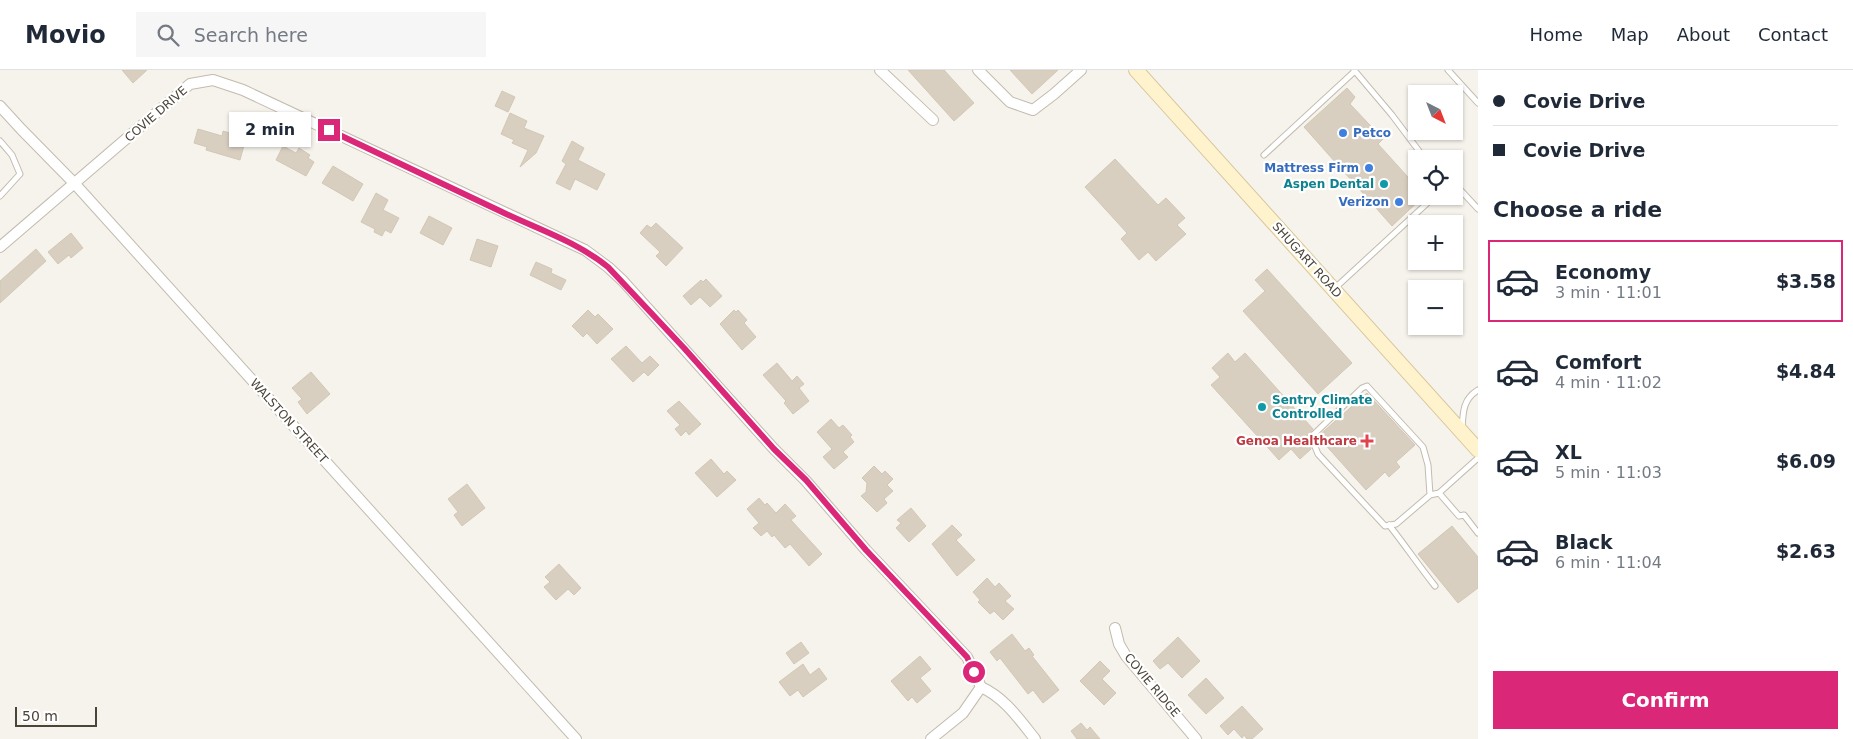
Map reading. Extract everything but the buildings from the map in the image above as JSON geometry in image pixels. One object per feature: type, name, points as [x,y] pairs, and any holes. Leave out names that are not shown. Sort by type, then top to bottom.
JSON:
[{"type":"street","points":[[880,70],[933,120]]},
{"type":"street","points":[[978,70],[1010,102],[1033,110],[1054,94],[1078,71]]},
{"type":"street","name":"SHUGART ROAD","points":[[1136,70],[1478,450]]},
{"type":"street","name":"COVIE DRIVE","points":[[0,247],[190,84],[213,80],[243,90],[585,250],[601,261],[623,282],[774,449],[806,480],[860,544],[967,657],[981,687]]},
{"type":"street","name":"WALSTON STREET","points":[[0,106],[75,184],[576,739]]},
{"type":"street","name":"COVIE RIDGE","points":[[1115,628],[1119,644],[1126,656],[1196,739]]},
{"type":"street","points":[[931,739],[963,713],[981,687],[994,693],[1008,706],[1035,739]]},
{"type":"lane","points":[[1264,155],[1355,70],[1418,150]]},
{"type":"lane","points":[[1448,70],[1478,103]]},
{"type":"lane","points":[[0,141],[12,155],[20,174],[0,196]]},
{"type":"lane","points":[[1463,193],[1478,209]]},
{"type":"lane","points":[[1334,289],[1425,205]]},
{"type":"lane","points":[[1430,495],[1428,465],[1423,447],[1367,386],[1362,388],[1311,437],[1318,454],[1385,526],[1396,524],[1430,495],[1439,493],[1478,458]]},
{"type":"lane","points":[[1462,432],[1463,407],[1470,395],[1478,390]]},
{"type":"lane","points":[[1439,493],[1458,516],[1464,515],[1478,533]]},
{"type":"lane","points":[[1389,525],[1410,551],[1414,561],[1435,586]]},
{"type":"place","name":"Petco","points":[[1343,133]]},
{"type":"place","name":"Mattress Firm","points":[[1369,168]]},
{"type":"place","name":"Aspen Dental","points":[[1384,184]]},
{"type":"place","name":"Verizon","points":[[1399,202]]},
{"type":"place","name":"Sentry Climate Controlled","points":[[1262,407]]},
{"type":"place","name":"Genoa Healthcare","points":[[1367,441]]},
{"type":"route","points":[[329,130],[585,250],[608,267],[727,394],[774,449],[806,480],[866,550],[967,657],[974,672]]}]
